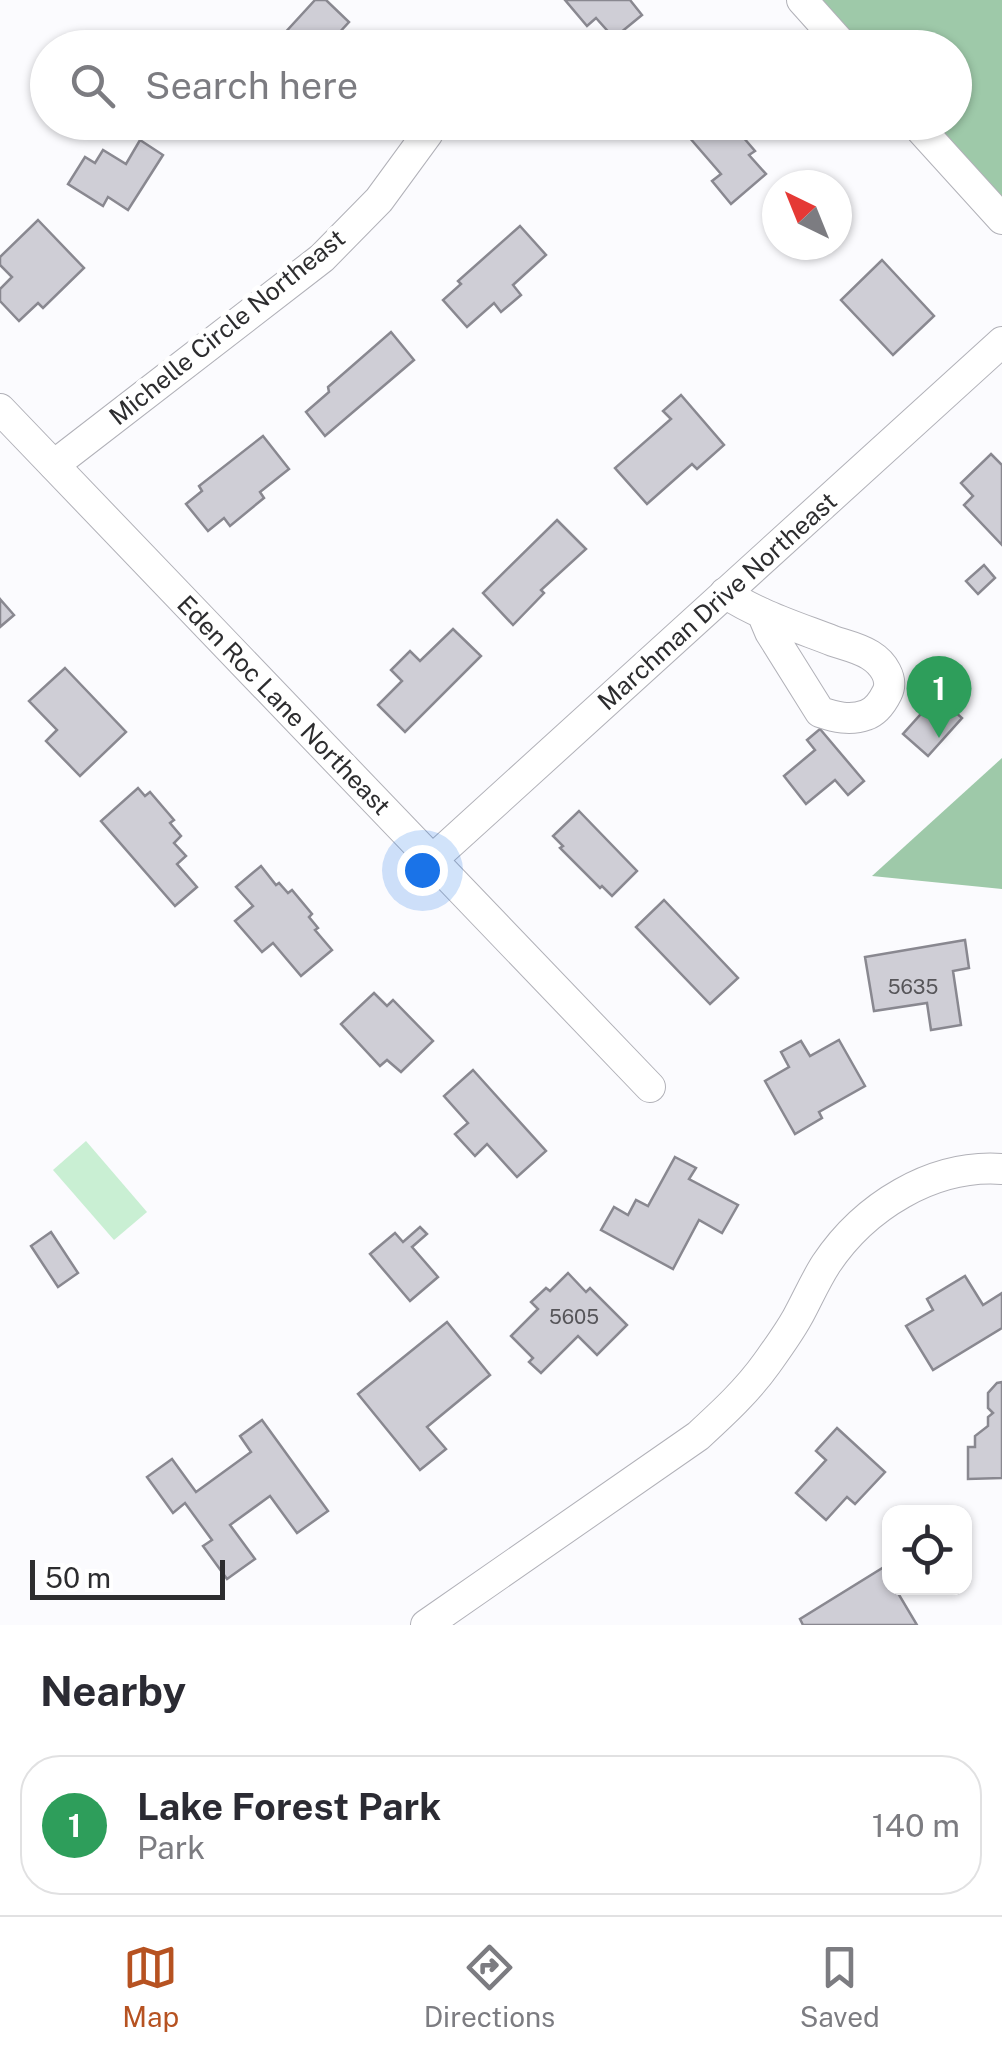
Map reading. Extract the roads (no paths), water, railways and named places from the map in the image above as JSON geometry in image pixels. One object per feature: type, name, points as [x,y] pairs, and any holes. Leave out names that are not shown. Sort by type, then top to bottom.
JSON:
[{"type":"street","points":[[802,0],[830,30]]},
{"type":"street","name":"Michelle Circle Northeast","points":[[54,465],[322,258],[379,200],[423,140]]},
{"type":"street","points":[[930,140],[1002,219]]},
{"type":"street","name":"Marchman Drive Northeast","points":[[432,860],[1002,342]]},
{"type":"street","name":"Eden Roc Lane Northeast","points":[[0,410],[650,1087]]},
{"type":"street","points":[[725,593],[762,613]]},
{"type":"street","points":[[426,1625],[698,1436],[765,1366],[826,1264],[852,1230],[880,1207],[937,1178],[965,1171],[1002,1169]]},
{"type":"place","name":"Lake Forest Park","points":[[939,738]]}]
